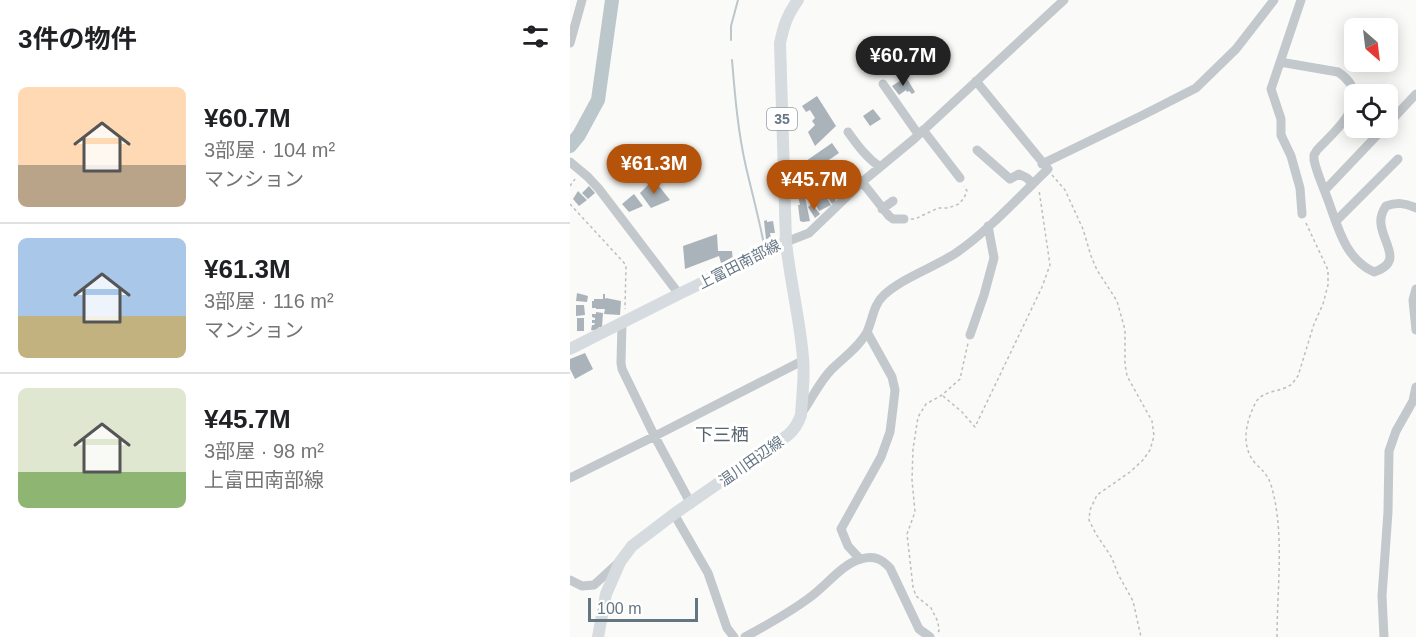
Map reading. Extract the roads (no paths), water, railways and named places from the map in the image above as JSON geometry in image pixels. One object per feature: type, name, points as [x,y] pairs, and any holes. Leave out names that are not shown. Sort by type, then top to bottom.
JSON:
[{"type":"main road","name":"上富田南部線","points":[[570,349],[786,242],[780,43],[783,27],[798,0]]},
{"type":"main road","points":[[786,242],[804,360],[801,415]]},
{"type":"main road","name":"温川田辺線","points":[[598,637],[606,594],[620,562],[632,546],[788,435],[795,429],[801,415]]},
{"type":"street","points":[[570,43],[582,0]]},
{"type":"street","points":[[786,242],[809,233],[862,182],[1064,0]]},
{"type":"street","points":[[801,415],[819,385],[832,369],[853,351],[867,332],[876,306],[883,296],[956,253],[1035,182],[1045,167],[1196,88],[1236,49],[1274,0]]},
{"type":"street","points":[[1301,0],[1271,89],[1281,119],[1281,135],[1291,156],[1300,188],[1302,214]]},
{"type":"street","points":[[1280,62],[1338,72],[1345,77],[1354,90],[1348,117],[1314,155],[1314,160],[1343,242],[1357,261],[1366,269],[1374,272],[1382,269],[1390,257],[1380,225],[1381,215],[1386,206],[1404,203],[1416,208]]},
{"type":"street","points":[[976,81],[1045,167]]},
{"type":"street","points":[[883,84],[960,178]]},
{"type":"street","points":[[1398,113],[1416,94]]},
{"type":"street","points":[[848,132],[864,154],[880,167]]},
{"type":"street","points":[[1325,190],[1375,138]]},
{"type":"street","points":[[977,150],[1010,179],[1019,174],[1035,182]]},
{"type":"street","points":[[1336,221],[1398,159]]},
{"type":"street","points":[[576,167],[599,189],[679,294]]},
{"type":"street","points":[[862,182],[893,219],[904,219]]},
{"type":"street","points":[[882,208],[893,201]]},
{"type":"street","points":[[970,335],[994,258],[988,226]]},
{"type":"street","points":[[1416,289],[1413,300],[1416,330]]},
{"type":"street","points":[[624,322],[622,369],[691,504]]},
{"type":"street","points":[[860,559],[848,546],[841,529],[882,456],[890,432],[895,390],[892,378],[867,332]]},
{"type":"street","points":[[570,478],[804,360]]},
{"type":"street","points":[[1384,637],[1382,596],[1388,512],[1389,451],[1396,431],[1413,401],[1416,387]]},
{"type":"street","points":[[674,514],[708,573],[727,628],[734,637]]},
{"type":"street","points":[[745,637],[809,598],[847,566],[860,559],[875,557],[884,561],[890,568],[919,628],[931,637]]},
{"type":"street","points":[[570,580],[582,586],[594,585],[620,562]]},
{"type":"waterway","points":[[570,146],[579,135],[598,100],[612,0]]},
{"type":"waterway","points":[[731,40],[731,26],[738,0]]},
{"type":"waterway","points":[[732,60],[741,141],[764,245]]},
{"type":"district","name":"下三栖","points":[[722,435]]}]
